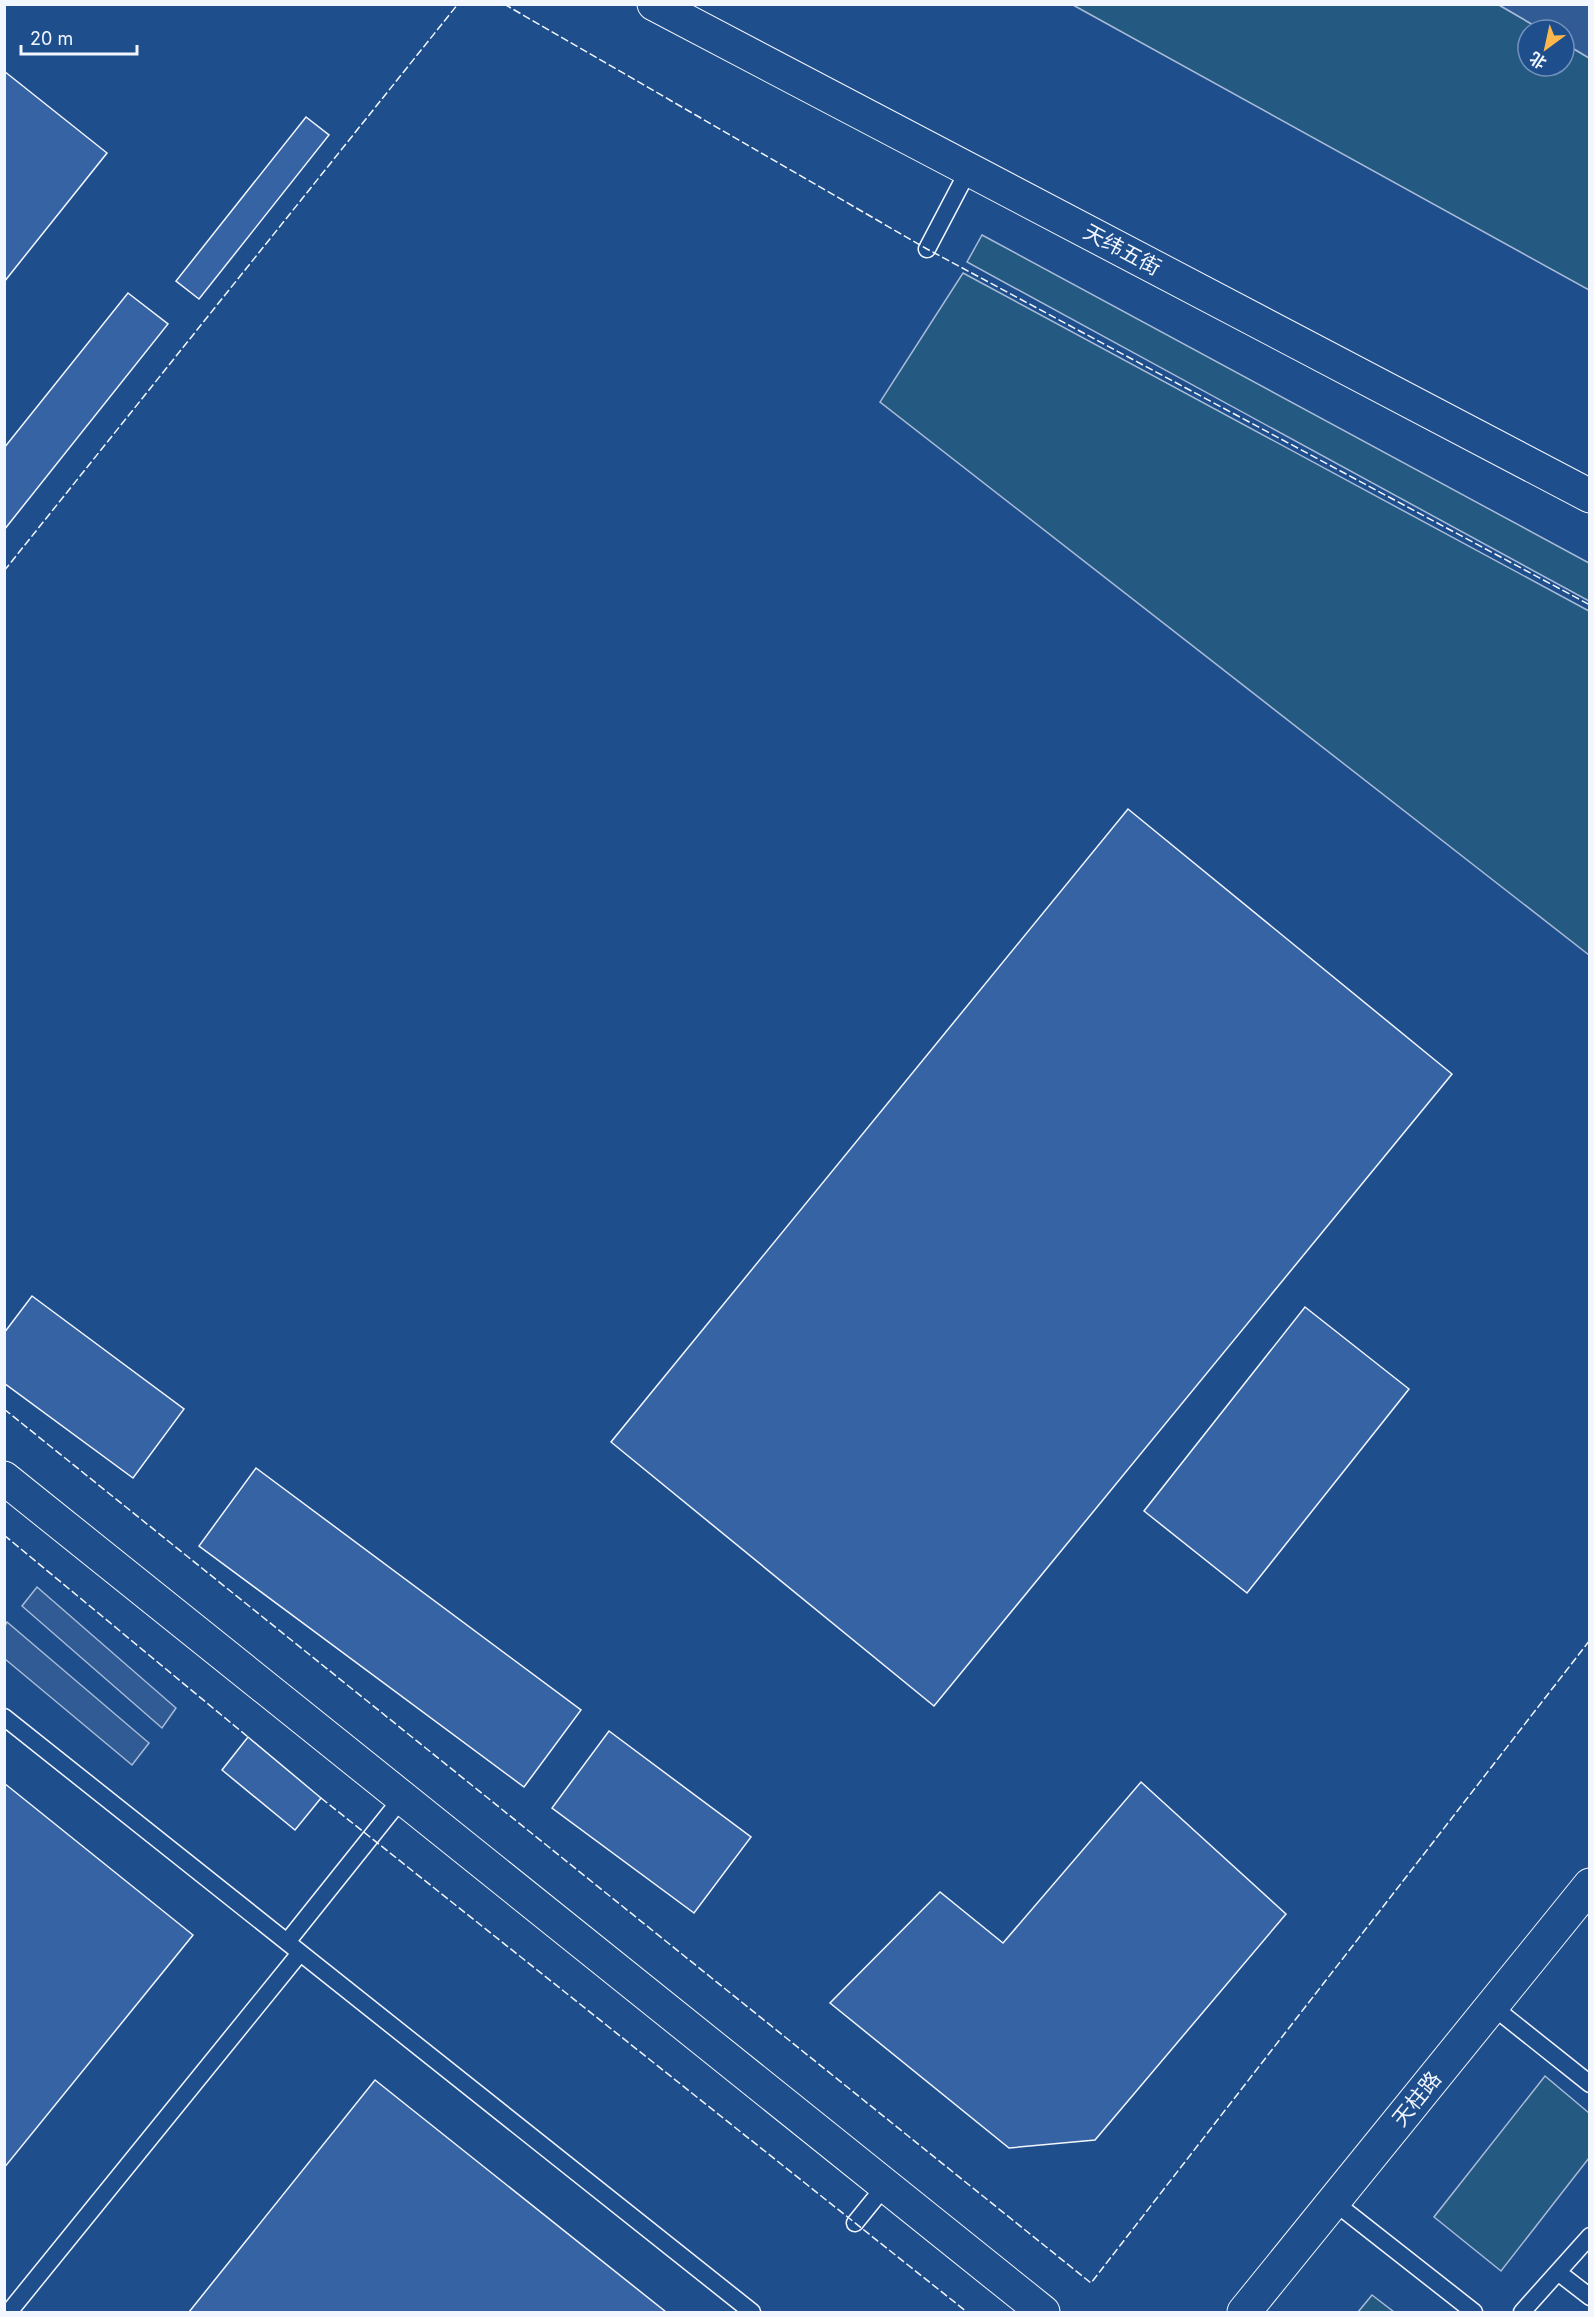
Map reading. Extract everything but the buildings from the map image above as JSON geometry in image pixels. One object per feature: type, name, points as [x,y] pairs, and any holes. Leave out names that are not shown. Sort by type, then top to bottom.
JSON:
[{"type":"street","name":"天纬五街","points":[[654,4],[1590,496]]},
{"type":"street","points":[[4,1478],[1043,2313]]},
{"type":"street","name":"天柱路","points":[[1244,2313],[1590,1885]]},
{"type":"lane","points":[[927,249],[969,169]]},
{"type":"lane","points":[[4,1717],[752,2313]]},
{"type":"lane","points":[[286,1942],[402,1798]]},
{"type":"lane","points":[[9,2313],[300,1953]]},
{"type":"lane","points":[[1492,2006],[1590,2084]]},
{"type":"lane","points":[[855,2223],[885,2186]]},
{"type":"lane","points":[[1334,2202],[1474,2313]]},
{"type":"lane","points":[[1522,2313],[1590,2236]]},
{"type":"lane","points":[[1559,2273],[1590,2297]]},
{"type":"shaded area","points":[[1073,5],[1499,5],[1521,18],[1516,18],[1516,78],[1576,78],[1576,50],[1589,58],[1589,290]]},
{"type":"shaded area","points":[[1499,5],[1589,5],[1589,58],[1576,50],[1576,18],[1521,18]]},
{"type":"shaded area","points":[[982,235],[1589,563],[1589,601],[967,262]]},
{"type":"shaded area","points":[[963,273],[1589,611],[1589,955],[880,402]]},
{"type":"shaded area","points":[[37,1587],[176,1708],[162,1728],[22,1606]]},
{"type":"shaded area","points":[[7,1622],[149,1743],[132,1765],[5,1659]]},
{"type":"shaded area","points":[[1545,2076],[1589,2113],[1589,2158],[1501,2271],[1434,2217]]},
{"type":"shaded area","points":[[1372,2295],[1394,2312],[1358,2312]]},
{"type":"fence","points":[[4,571],[458,4]]},
{"type":"fence","points":[[504,4],[927,249],[1590,605]]},
{"type":"fence","points":[[4,1409],[1091,2283],[1590,1640]]},
{"type":"fence","points":[[4,1535],[248,1737]]},
{"type":"fence","points":[[321,1798],[967,2312]]}]
